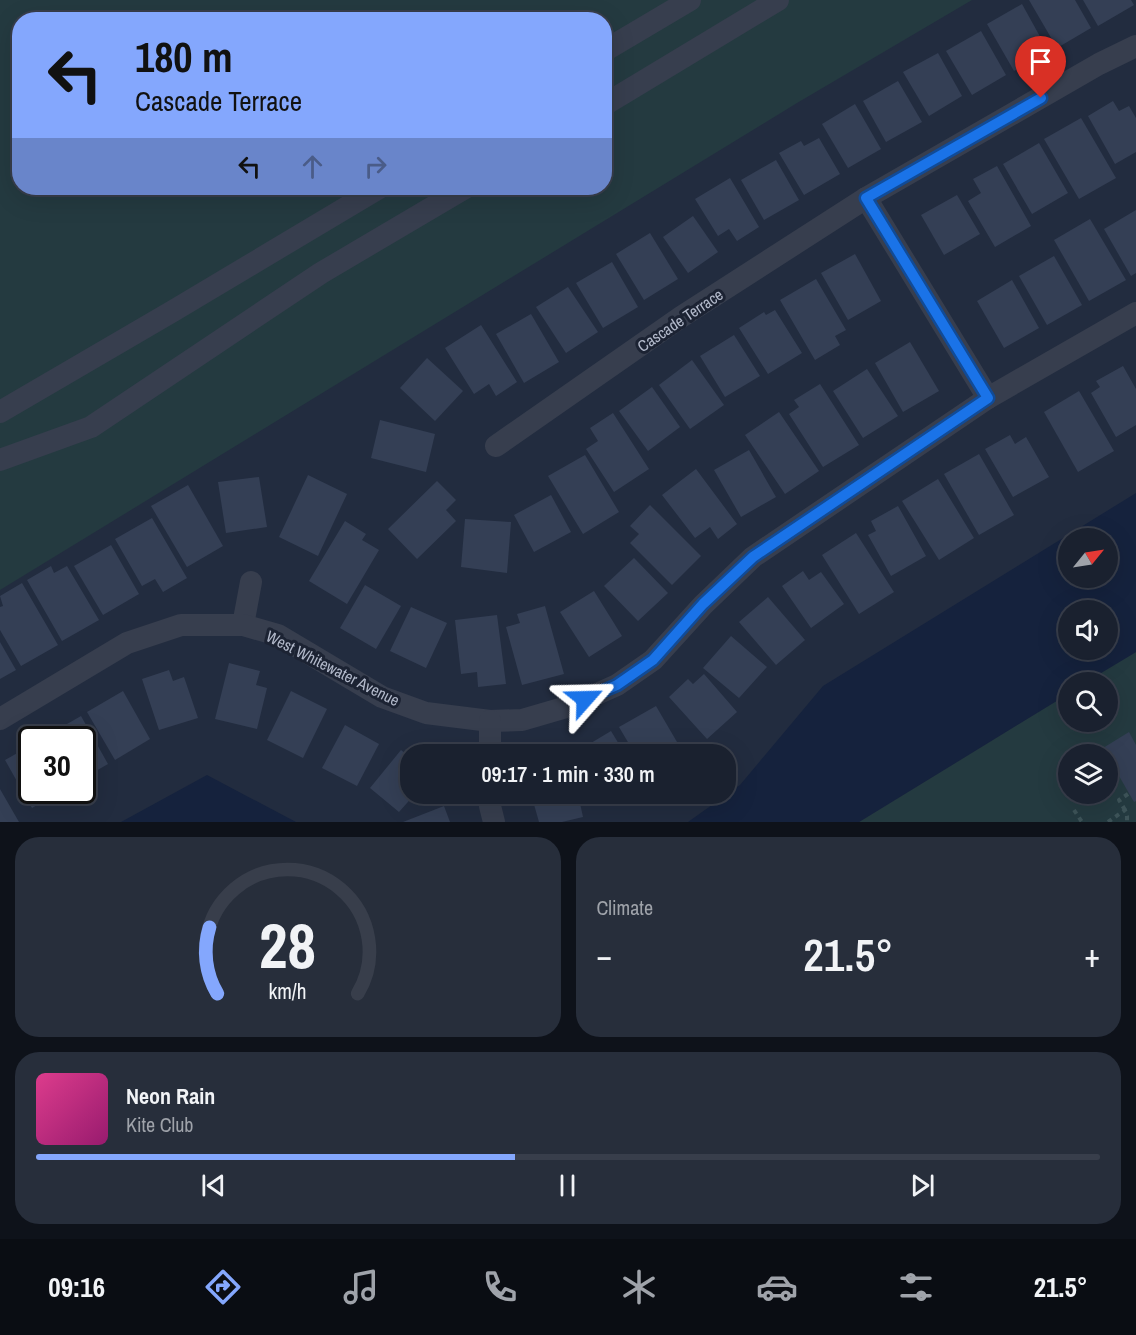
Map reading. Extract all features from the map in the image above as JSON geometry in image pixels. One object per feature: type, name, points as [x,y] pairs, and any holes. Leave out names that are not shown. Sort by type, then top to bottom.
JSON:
[{"type":"street","points":[[612,46],[690,0]]},
{"type":"street","points":[[612,100],[778,0]]},
{"type":"street","name":"Cascade Terrace","points":[[496,446],[681,317],[866,198],[1089,70],[1136,46]]},
{"type":"street","points":[[0,412],[367,195]]},
{"type":"street","points":[[0,460],[91,427],[321,273],[453,195]]},
{"type":"street","points":[[866,198],[988,398]]},
{"type":"street","points":[[0,417],[173,311]]},
{"type":"street","name":"West Whitewater Avenue","points":[[0,719],[127,643],[181,625],[243,625],[278,636],[382,697],[426,712],[490,722],[522,720],[570,706],[617,685],[653,660],[703,604],[753,557],[988,398],[1136,313]]},
{"type":"street","points":[[243,625],[251,582]]},
{"type":"street","points":[[490,722],[490,744]]},
{"type":"street","points":[[490,804],[494,822]]},
{"type":"path","points":[[1127,822],[1125,810],[1119,800],[1128,794]]},
{"type":"path","points":[[1074,810],[1082,822]]},
{"type":"path","points":[[1108,822],[1125,810]]},
{"type":"green space","points":[[0,0],[972,0],[797,103],[0,590]]},
{"type":"green space","points":[[1136,652],[1136,822],[859,822],[1058,700],[1058,732],[1118,732],[1118,672],[1103,672]]},
{"type":"water","points":[[1136,493],[1136,652],[1103,672],[1058,672],[1058,700],[859,822],[688,822],[713,804],[736,804],[736,788],[823,686],[1058,541],[1058,588],[1118,588],[1118,528],[1079,528]]},
{"type":"water","points":[[207,775],[296,822],[121,822]]},
{"type":"building","points":[[1029,0],[1075,0],[1091,28],[1057,48]]},
{"type":"building","points":[[1083,0],[1131,0],[1134,5],[1098,26]]},
{"type":"building","points":[[1022,4],[1048,51],[1014,71],[987,24]]},
{"type":"building","points":[[981,31],[1006,75],[972,95],[946,51]]},
{"type":"building","points":[[938,53],[962,96],[929,116],[903,72]]},
{"type":"building","points":[[898,81],[922,122],[886,142],[863,101]]},
{"type":"building","points":[[1113,101],[1119,111],[1129,106],[1136,118],[1136,152],[1115,164],[1088,116]]},
{"type":"building","points":[[855,104],[881,149],[848,168],[822,124]]},
{"type":"building","points":[[1081,118],[1116,178],[1079,199],[1044,139]]},
{"type":"building","points":[[819,138],[840,174],[804,195],[779,153],[801,141],[804,146]]},
{"type":"building","points":[[1039,143],[1068,193],[1032,214],[1003,164]]},
{"type":"building","points":[[776,160],[799,200],[764,220],[741,180]]},
{"type":"building","points":[[997,166],[1031,226],[995,247],[968,201],[981,193],[973,179]]},
{"type":"building","points":[[730,178],[759,227],[737,241],[729,229],[718,236],[695,199]]},
{"type":"building","points":[[957,195],[980,234],[944,255],[921,215]]},
{"type":"building","points":[[1136,210],[1136,273],[1131,276],[1104,229]]},
{"type":"building","points":[[693,216],[718,252],[688,273],[663,237]]},
{"type":"building","points":[[1090,219],[1126,280],[1089,301],[1054,240]]},
{"type":"building","points":[[650,233],[678,279],[644,300],[616,254]]},
{"type":"building","points":[[855,254],[881,301],[848,320],[821,273]]},
{"type":"building","points":[[1054,256],[1082,305],[1047,325],[1019,276]]},
{"type":"building","points":[[612,262],[638,307],[603,328],[576,283]]},
{"type":"building","points":[[816,279],[846,330],[835,336],[840,345],[815,360],[780,300]]},
{"type":"building","points":[[1012,280],[1039,328],[1004,348],[977,301]]},
{"type":"building","points":[[568,287],[598,332],[566,353],[536,307]]},
{"type":"building","points":[[775,310],[802,353],[768,374],[739,328],[764,312],[766,315]]},
{"type":"building","points":[[531,314],[559,362],[524,383],[496,334]]},
{"type":"building","points":[[481,325],[517,382],[496,396],[489,384],[474,394],[445,348]]},
{"type":"building","points":[[734,335],[760,376],[725,397],[700,356]]},
{"type":"building","points":[[910,342],[939,391],[903,412],[875,363]]},
{"type":"building","points":[[427,358],[463,391],[435,421],[400,388]]},
{"type":"building","points":[[692,360],[724,405],[690,429],[659,385]]},
{"type":"building","points":[[1123,366],[1136,389],[1136,425],[1116,437],[1091,393],[1100,387],[1096,381]]},
{"type":"building","points":[[867,369],[898,416],[863,438],[833,391]]},
{"type":"building","points":[[820,384],[859,445],[823,467],[789,414],[799,407],[794,400]]},
{"type":"building","points":[[652,387],[680,427],[648,451],[619,411]]},
{"type":"building","points":[[1079,391],[1114,451],[1078,472],[1044,412]]},
{"type":"building","points":[[779,412],[819,471],[785,494],[745,435]]},
{"type":"building","points":[[613,413],[649,469],[614,492],[586,449],[598,441],[590,428]]},
{"type":"building","points":[[380,420],[435,434],[426,472],[371,458]]},
{"type":"building","points":[[1010,435],[1015,444],[1026,437],[1049,477],[1013,497],[985,449]]},
{"type":"building","points":[[749,450],[776,497],[741,517],[714,470]]},
{"type":"building","points":[[979,454],[1014,515],[979,535],[944,474]]},
{"type":"building","points":[[585,455],[619,512],[583,534],[548,476]]},
{"type":"building","points":[[696,469],[737,524],[718,539],[710,527],[695,538],[662,495]]},
{"type":"building","points":[[308,475],[347,494],[318,556],[279,537]]},
{"type":"building","points":[[259,477],[267,527],[226,533],[218,482]]},
{"type":"building","points":[[938,479],[974,538],[939,560],[902,501]]},
{"type":"building","points":[[437,481],[456,500],[446,510],[456,521],[417,559],[388,529]]},
{"type":"building","points":[[188,485],[223,546],[187,567],[151,506]]},
{"type":"building","points":[[551,495],[571,532],[534,552],[514,515]]},
{"type":"building","points":[[650,505],[701,556],[672,585],[630,543],[639,534],[630,526]]},
{"type":"building","points":[[898,506],[926,556],[891,576],[868,535],[876,531],[871,521]]},
{"type":"building","points":[[152,518],[187,578],[163,592],[155,579],[142,586],[115,539]]},
{"type":"building","points":[[465,519],[511,522],[507,573],[461,567]]},
{"type":"building","points":[[345,521],[366,534],[362,540],[379,550],[347,604],[309,581]]},
{"type":"building","points":[[856,533],[894,592],[859,614],[822,555]]},
{"type":"building","points":[[111,545],[139,594],[103,615],[74,566]]},
{"type":"building","points":[[634,558],[668,593],[638,621],[604,586]]},
{"type":"building","points":[[51,566],[54,573],[67,566],[99,620],[62,641],[27,580]]},
{"type":"building","points":[[803,571],[809,580],[821,572],[844,604],[811,628],[782,586]]},
{"type":"building","points":[[22,583],[58,645],[21,666],[0,630],[0,607],[3,606],[0,596]]},
{"type":"building","points":[[365,585],[401,606],[376,649],[340,628]]},
{"type":"building","points":[[594,591],[622,636],[589,657],[560,612]]},
{"type":"building","points":[[768,597],[805,640],[776,665],[739,622]]},
{"type":"building","points":[[545,606],[564,674],[522,685],[506,627],[520,623],[517,614]]},
{"type":"building","points":[[411,607],[447,623],[426,668],[390,651]]},
{"type":"building","points":[[497,615],[506,684],[478,687],[477,672],[461,674],[455,620]]},
{"type":"building","points":[[731,636],[767,667],[739,698],[703,668]]},
{"type":"building","points":[[0,642],[16,670],[0,679]]},
{"type":"building","points":[[229,663],[260,671],[256,685],[267,688],[257,729],[215,719]]},
{"type":"building","points":[[169,670],[173,681],[184,677],[198,718],[159,730],[142,679]]},
{"type":"building","points":[[704,674],[737,712],[707,739],[669,697],[688,679],[693,684]]},
{"type":"building","points":[[123,691],[150,739],[115,760],[87,712]]},
{"type":"building","points":[[291,691],[327,709],[303,758],[267,740]]},
{"type":"building","points":[[656,706],[678,744],[629,744],[619,727]]},
{"type":"building","points":[[81,716],[87,726],[64,726]]},
{"type":"building","points":[[345,725],[379,744],[357,786],[322,768]]},
{"type":"building","points":[[611,731],[619,744],[589,744]]},
{"type":"building","points":[[1129,732],[1136,745],[1136,801],[1134,802],[1118,774],[1118,744],[1110,744]]},
{"type":"building","points":[[96,743],[108,764],[96,771]]},
{"type":"building","points":[[400,751],[400,804],[406,804],[399,812],[370,788]]},
{"type":"building","points":[[18,753],[18,783],[5,760]]},
{"type":"building","points":[[0,789],[19,822],[0,822]]},
{"type":"building","points":[[534,804],[580,804],[583,817],[562,822],[539,822]]},
{"type":"building","points":[[444,806],[450,822],[403,822]]},
{"type":"route","points":[[585,699],[617,685],[653,660],[703,604],[753,557],[988,398],[866,198],[1041,98]]}]
